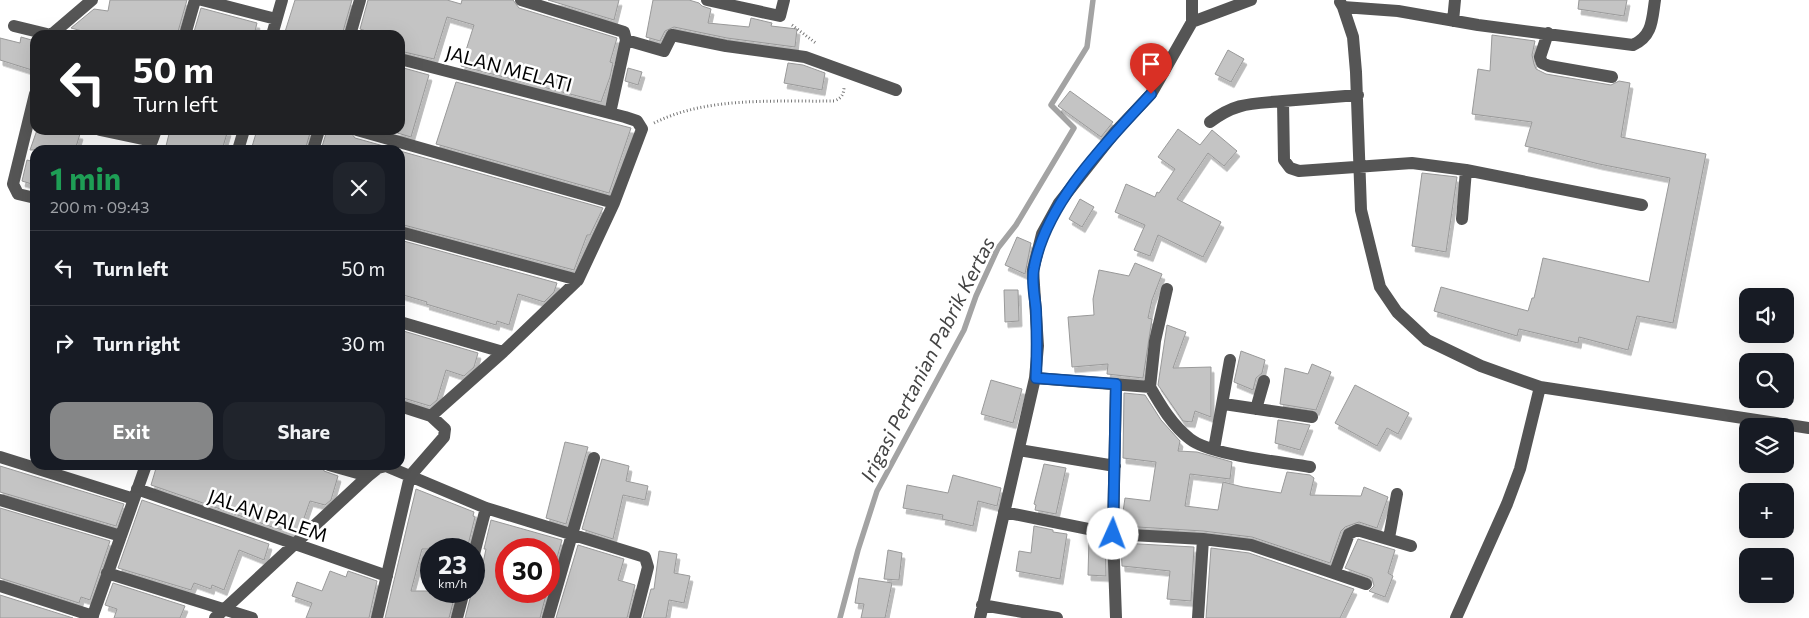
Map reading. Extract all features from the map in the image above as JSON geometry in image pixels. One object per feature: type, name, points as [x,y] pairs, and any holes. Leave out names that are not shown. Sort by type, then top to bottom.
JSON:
[{"type":"street","points":[[57,30],[92,0]]},
{"type":"street","points":[[187,30],[196,0]]},
{"type":"street","points":[[202,0],[276,19]]},
{"type":"street","points":[[273,30],[282,0]]},
{"type":"street","points":[[351,30],[360,0]]},
{"type":"street","points":[[521,0],[622,31],[626,40],[610,113]]},
{"type":"street","points":[[707,0],[780,16],[784,0]]},
{"type":"street","points":[[980,618],[1036,378],[1038,346],[1033,270],[1042,234],[1059,203],[1116,132],[1151,94],[1192,22],[1192,0]]},
{"type":"street","points":[[1192,22],[1251,0]]},
{"type":"street","points":[[1453,20],[1455,0]]},
{"type":"street","points":[[1655,0],[1650,30],[1643,40],[1633,45],[1341,4],[1353,37],[1358,95],[1361,210],[1380,288],[1397,312],[1427,340],[1481,366],[1540,387],[1809,428]]},
{"type":"street","points":[[14,26],[30,30]]},
{"type":"street","points":[[1548,32],[1542,50],[1542,62],[1549,66],[1612,77]]},
{"type":"street","points":[[626,40],[664,51],[670,36],[674,35],[726,46],[805,57],[896,90]]},
{"type":"street","name":"JALAN MELATI","points":[[405,60],[610,113],[636,121],[642,129]]},
{"type":"street","points":[[1210,122],[1227,109],[1242,105],[1358,95]]},
{"type":"street","points":[[1283,101],[1284,160],[1290,168],[1299,171],[1412,163],[1466,170],[1642,205]]},
{"type":"street","points":[[30,123],[13,184],[18,194],[30,197]]},
{"type":"street","points":[[431,416],[578,280],[614,203],[642,129]]},
{"type":"street","points":[[126,135],[153,140]]},
{"type":"street","points":[[375,135],[614,203]]},
{"type":"street","points":[[1462,220],[1466,170]]},
{"type":"street","points":[[405,233],[578,280]]},
{"type":"street","points":[[1167,289],[1155,340],[1150,387],[1168,417],[1192,441],[1214,449],[1310,467]]},
{"type":"street","points":[[405,323],[502,352]]},
{"type":"street","points":[[1214,449],[1224,404],[1230,360]]},
{"type":"street","points":[[1036,378],[1150,387]]},
{"type":"street","points":[[1256,409],[1264,381]]},
{"type":"street","points":[[1116,384],[1113,534],[1116,618]]},
{"type":"street","points":[[1456,618],[1507,504],[1520,469],[1540,387]]},
{"type":"street","points":[[1224,404],[1312,417]]},
{"type":"street","points":[[376,618],[410,476],[444,437],[445,429],[431,416],[405,408]]},
{"type":"street","points":[[1019,450],[1115,466]]},
{"type":"street","name":"JALAN PALEM","points":[[0,457],[30,465]]},
{"type":"street","points":[[548,618],[594,458]]},
{"type":"street","name":"JALAN PALEM","points":[[47,470],[135,494],[296,544],[387,576]]},
{"type":"street","points":[[0,586],[92,617],[144,470]]},
{"type":"street","points":[[347,470],[368,476]]},
{"type":"street","points":[[219,614],[376,470]]},
{"type":"street","points":[[396,470],[486,508],[647,559],[648,567],[635,618]]},
{"type":"street","points":[[1389,538],[1397,494]]},
{"type":"street","points":[[0,500],[121,536]]},
{"type":"street","points":[[478,538],[486,508]]},
{"type":"street","points":[[1004,512],[1113,534],[1204,539],[1251,545],[1366,584]]},
{"type":"street","points":[[1335,572],[1349,534],[1353,530],[1389,538],[1411,546]]},
{"type":"street","points":[[1198,618],[1204,539]]},
{"type":"street","points":[[107,573],[219,614],[252,618]]},
{"type":"street","points":[[457,618],[461,603]]},
{"type":"street","points":[[982,605],[1057,618]]},
{"type":"path","points":[[780,16],[819,46]]},
{"type":"path","points":[[642,129],[676,112],[749,102],[834,101],[840,98],[844,92],[843,70]]},
{"type":"building","points":[[110,0],[187,0],[178,30],[78,30],[71,28],[94,9],[108,11]]},
{"type":"building","points":[[295,0],[352,0],[343,30],[286,30]]},
{"type":"building","points":[[368,0],[447,0],[461,4],[462,0],[513,0],[519,8],[617,38],[610,62],[613,63],[610,77],[601,102],[461,66],[474,25],[447,17],[434,59],[405,52],[405,30],[360,29]]},
{"type":"building","points":[[548,0],[619,0],[614,20]]},
{"type":"building","points":[[653,0],[689,0],[699,3],[711,9],[708,23],[749,27],[751,18],[772,23],[771,26],[797,29],[795,47],[727,38],[674,27],[665,31],[660,41],[646,37]]},
{"type":"building","points":[[1579,0],[1627,0],[1624,16],[1578,9]]},
{"type":"building","points":[[201,8],[257,23],[255,30],[194,30]]},
{"type":"building","points":[[1492,35],[1535,41],[1532,55],[1534,64],[1536,69],[1546,74],[1611,85],[1619,81],[1630,83],[1621,137],[1706,154],[1673,323],[1637,316],[1628,350],[1579,337],[1578,343],[1519,329],[1517,336],[1434,311],[1441,287],[1528,311],[1532,298],[1534,298],[1543,258],[1649,282],[1670,178],[1599,164],[1525,146],[1532,122],[1472,114],[1478,69],[1490,71]]},
{"type":"building","points":[[21,37],[30,40],[30,69],[0,60],[0,38],[20,43]]},
{"type":"building","points":[[1228,50],[1244,59],[1231,82],[1215,74]]},
{"type":"building","points":[[788,63],[803,65],[825,73],[822,90],[784,83]]},
{"type":"building","points":[[405,68],[429,75],[411,137],[404,135]]},
{"type":"building","points":[[628,68],[642,72],[638,85],[625,81]]},
{"type":"building","points":[[456,82],[631,128],[609,193],[436,144]]},
{"type":"building","points":[[1070,91],[1113,122],[1101,137],[1058,106]]},
{"type":"building","points":[[1178,129],[1200,145],[1212,130],[1237,151],[1224,166],[1208,153],[1177,199],[1221,222],[1203,257],[1158,235],[1150,256],[1134,250],[1145,225],[1115,212],[1126,184],[1155,197],[1157,192],[1159,193],[1175,169],[1158,157]]},
{"type":"building","points":[[35,135],[80,135],[77,145],[32,145]]},
{"type":"building","points":[[169,135],[226,135],[224,145],[166,145]]},
{"type":"building","points":[[256,135],[310,135],[306,145],[252,145]]},
{"type":"building","points":[[326,135],[353,135],[355,138],[380,145],[322,145]]},
{"type":"building","points":[[405,152],[603,208],[590,235],[587,235],[574,270],[405,225]]},
{"type":"building","points":[[27,160],[30,161],[30,183],[22,181]]},
{"type":"building","points":[[1422,173],[1457,177],[1446,252],[1412,246]]},
{"type":"building","points":[[1080,199],[1094,207],[1082,227],[1069,219]]},
{"type":"building","points":[[1017,237],[1031,243],[1025,274],[1005,265]]},
{"type":"building","points":[[405,241],[557,283],[554,292],[544,302],[518,294],[509,325],[497,321],[496,325],[426,304],[427,302],[405,295]]},
{"type":"building","points":[[1135,263],[1162,274],[1152,300],[1148,318],[1152,319],[1143,378],[1107,374],[1108,364],[1072,367],[1068,317],[1094,315],[1093,299],[1099,270],[1129,276]]},
{"type":"building","points":[[1004,290],[1018,290],[1019,321],[1005,322]]},
{"type":"building","points":[[1167,325],[1186,332],[1173,368],[1211,367],[1211,417],[1195,411],[1192,422],[1183,421],[1158,385]]},
{"type":"building","points":[[405,331],[478,353],[474,367],[464,376],[446,370],[437,400],[430,406],[405,398]]},
{"type":"building","points":[[1241,351],[1265,360],[1262,373],[1256,378],[1253,390],[1234,382]]},
{"type":"building","points":[[1312,364],[1331,372],[1316,410],[1280,404],[1285,368],[1308,374]]},
{"type":"building","points":[[991,380],[1022,389],[1013,423],[981,414]]},
{"type":"building","points":[[1355,385],[1409,413],[1398,434],[1387,428],[1377,446],[1335,423]]},
{"type":"building","points":[[1124,393],[1145,395],[1161,420],[1180,441],[1178,451],[1197,452],[1232,462],[1230,479],[1190,474],[1185,506],[1218,510],[1223,482],[1281,493],[1287,472],[1310,475],[1314,478],[1310,495],[1361,496],[1364,487],[1388,497],[1377,528],[1359,522],[1345,527],[1341,531],[1330,563],[1252,537],[1203,531],[1121,526],[1125,498],[1150,501],[1156,462],[1123,458]]},
{"type":"building","points":[[1278,420],[1310,425],[1300,450],[1275,443]]},
{"type":"building","points":[[565,442],[588,447],[566,524],[546,518]]},
{"type":"building","points":[[602,459],[629,466],[626,481],[648,486],[645,500],[623,495],[613,539],[582,529]]},
{"type":"building","points":[[1044,464],[1066,468],[1056,514],[1035,510],[1036,505],[1034,504]]},
{"type":"building","points":[[0,466],[124,504],[116,526],[0,492]]},
{"type":"building","points":[[156,470],[324,470],[338,476],[331,500],[325,505],[310,501],[301,527],[295,533],[275,528],[151,485]]},
{"type":"building","points":[[953,475],[1001,488],[997,506],[978,501],[973,526],[942,519],[943,515],[903,508],[907,485],[948,493]]},
{"type":"building","points":[[416,489],[474,512],[473,516],[475,517],[470,538],[420,538],[420,557],[411,591],[420,591],[420,603],[453,603],[449,618],[385,618]]},
{"type":"building","points":[[142,500],[269,544],[264,560],[239,550],[224,590],[212,585],[211,589],[194,583],[191,590],[118,568]]},
{"type":"building","points":[[0,508],[110,541],[90,600],[81,597],[79,603],[0,578]]},
{"type":"building","points":[[491,520],[555,538],[495,538],[495,603],[544,603],[540,618],[465,618],[469,603],[485,603],[485,545]]},
{"type":"building","points":[[1034,526],[1067,534],[1060,579],[1016,571],[1019,551],[1031,553]]},
{"type":"building","points":[[1089,538],[1105,541],[1106,576],[1088,575]]},
{"type":"building","points":[[1358,539],[1395,550],[1388,573],[1393,576],[1385,597],[1369,591],[1374,586],[1372,578],[1345,568]]},
{"type":"building","points":[[1121,543],[1194,547],[1191,601],[1167,599],[1170,571],[1122,566]]},
{"type":"building","points":[[578,545],[624,559],[618,580],[635,585],[627,618],[556,618]]},
{"type":"building","points":[[1211,548],[1249,553],[1354,589],[1340,618],[1206,618]]},
{"type":"building","points":[[888,550],[902,553],[899,580],[884,579]]},
{"type":"building","points":[[659,551],[677,554],[674,573],[690,576],[684,603],[669,600],[666,618],[643,618],[651,589],[654,589]]},
{"type":"building","points":[[330,571],[346,577],[348,571],[377,581],[369,618],[306,618],[312,603],[292,596],[297,582],[322,591]]},
{"type":"building","points":[[859,578],[892,583],[885,618],[861,618],[864,604],[855,603]]},
{"type":"building","points":[[113,583],[185,606],[180,618],[114,618],[117,609],[105,605]]},
{"type":"building","points":[[0,595],[73,618],[0,618]]},
{"type":"waterway","name":"Irigasi Pertanian Pabrik Kertas","points":[[840,618],[858,550],[877,491],[964,330],[976,296],[998,248],[1016,225],[1074,128],[1051,105],[1087,47],[1093,0]]},
{"type":"route","points":[[1113,534],[1116,384],[1036,378],[1038,346],[1033,270],[1042,234],[1059,203],[1116,132],[1151,94]]}]
